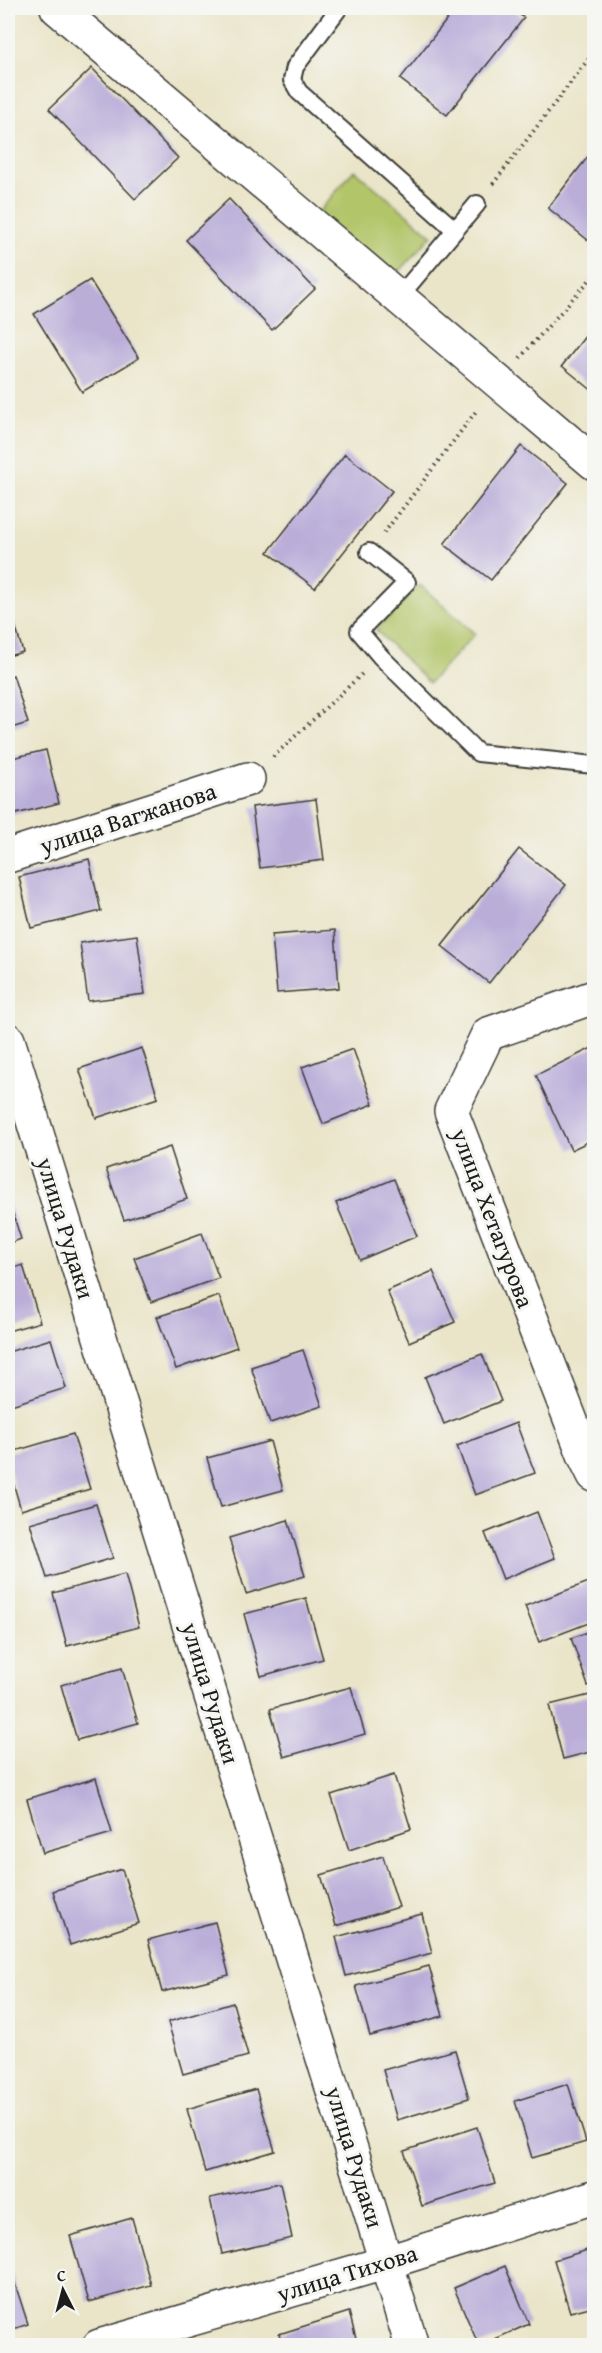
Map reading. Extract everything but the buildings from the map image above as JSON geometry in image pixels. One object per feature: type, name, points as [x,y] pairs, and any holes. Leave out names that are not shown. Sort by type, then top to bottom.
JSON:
[{"type":"street","points":[[57,8],[594,463]]},
{"type":"street","name":"улица Вагжанова","points":[[8,856],[248,779]]},
{"type":"street","name":"улица Хетагурова","points":[[594,997],[488,1034],[451,1111],[594,1475]]},
{"type":"street","name":"улица Рудаки","points":[[8,1040],[388,2262],[412,2346]]},
{"type":"street","name":"улица Тихова","points":[[99,2346],[388,2262],[594,2197]]},
{"type":"lane","points":[[339,8],[295,67],[292,80],[299,92],[455,230]]},
{"type":"lane","points":[[399,297],[477,204]]},
{"type":"lane","points":[[369,552],[407,582],[359,631],[381,657],[478,753],[594,765]]},
{"type":"path","points":[[477,204],[594,52]]},
{"type":"path","points":[[369,552],[499,382],[594,275]]},
{"type":"path","points":[[248,779],[381,657]]},
{"type":"green space","points":[[354,170],[432,235],[391,281],[317,214]]},
{"type":"green space","points":[[420,585],[475,634],[429,683],[376,630]]}]
